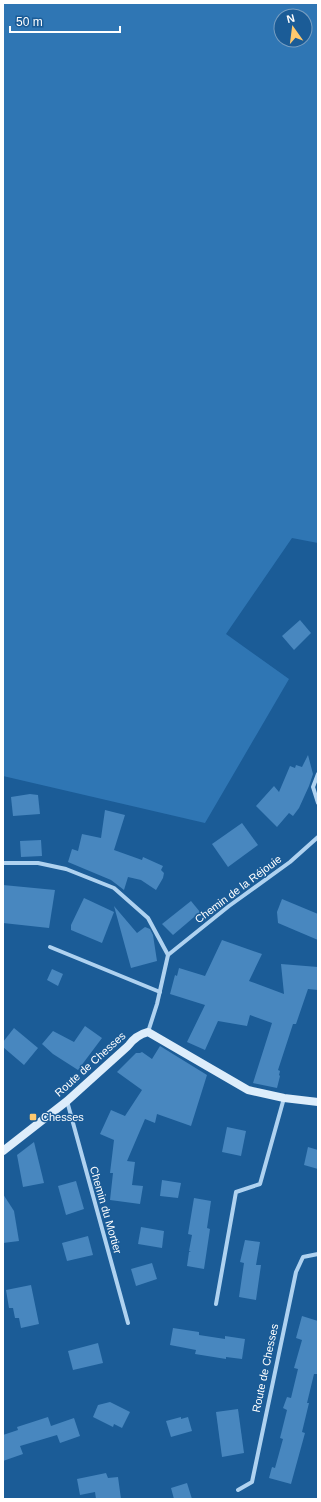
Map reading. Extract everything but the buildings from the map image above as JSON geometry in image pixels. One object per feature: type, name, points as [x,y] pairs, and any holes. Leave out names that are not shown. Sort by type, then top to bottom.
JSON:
[{"type":"main road","points":[[148,1032],[248,1090],[284,1098],[318,1102]]},
{"type":"main road","name":"Route de Chesses","points":[[3,1151],[14,1144],[66,1101],[128,1046],[132,1040],[148,1032]]},
{"type":"street","points":[[318,774],[313,787],[318,803]]},
{"type":"street","name":"Chemin de la Réjouie","points":[[168,956],[229,906],[290,862],[318,837]]},
{"type":"street","points":[[3,863],[38,863],[66,869],[114,888],[148,918],[168,956],[160,992],[148,1032]]},
{"type":"street","points":[[50,947],[160,992]]},
{"type":"street","points":[[216,1304],[236,1192],[260,1184],[284,1098]]},
{"type":"street","name":"Chemin du Mortier","points":[[66,1101],[128,1323]]},
{"type":"street","name":"Route de Chesses","points":[[238,1490],[252,1482],[296,1272],[303,1257],[318,1254]]},
{"type":"shaded area","points":[[3,3],[318,3],[318,543],[292,538],[226,634],[289,679],[205,823],[3,776]]},
{"type":"place","name":"Chesses","points":[[33,1117]]}]
